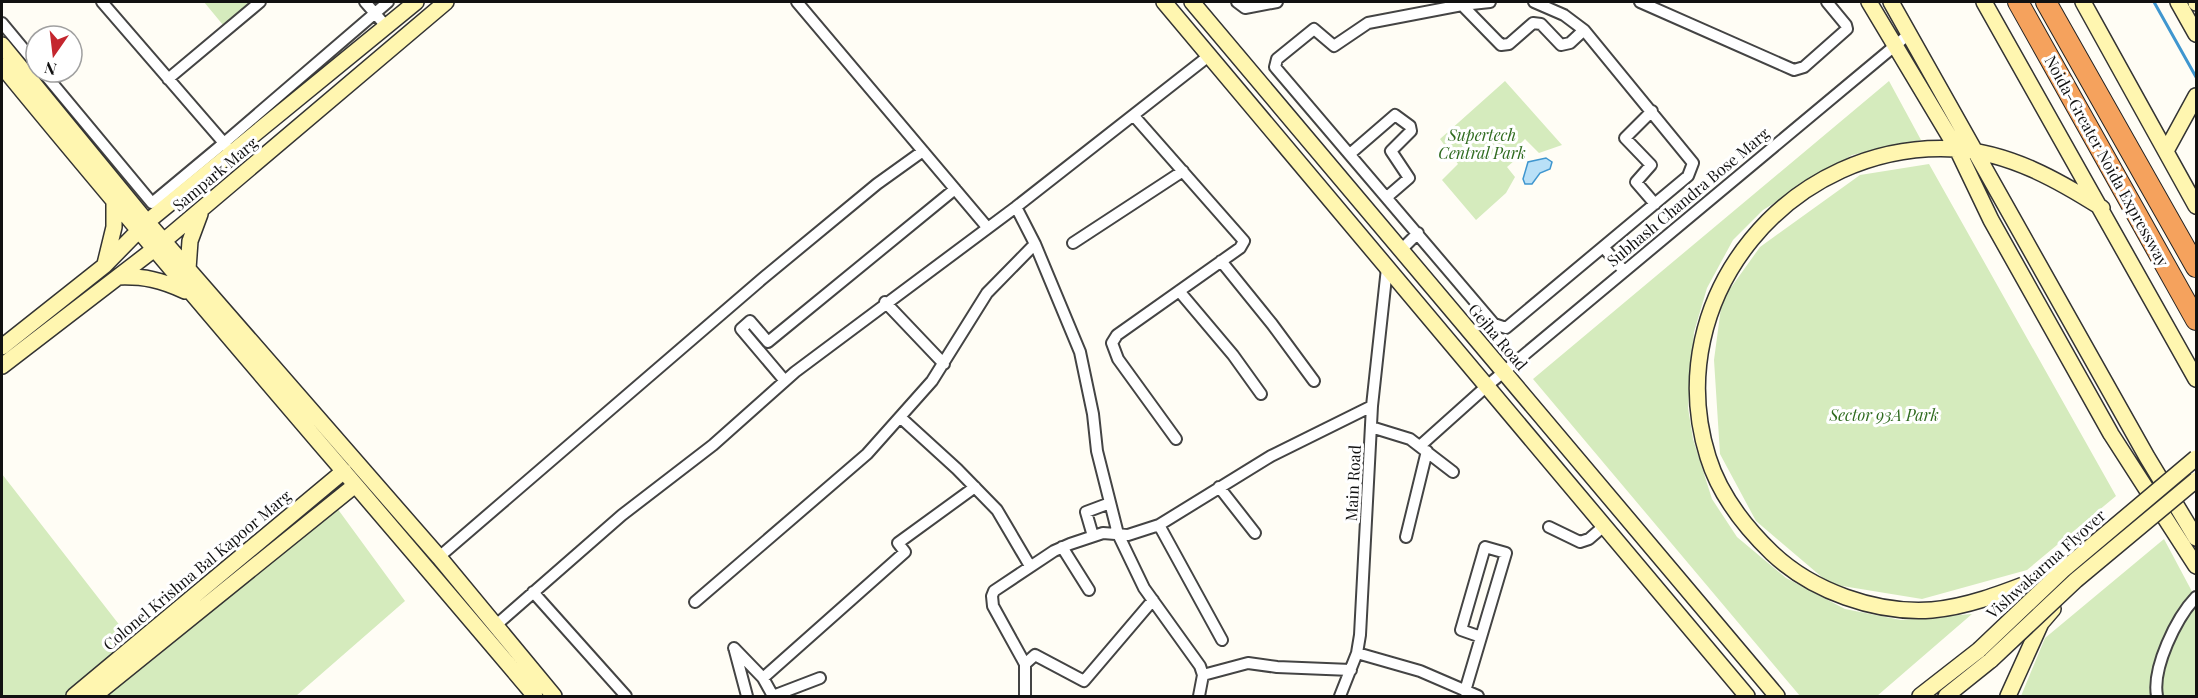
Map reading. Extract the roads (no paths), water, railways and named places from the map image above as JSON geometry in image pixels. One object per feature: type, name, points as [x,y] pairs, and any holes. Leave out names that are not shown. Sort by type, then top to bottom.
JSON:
[{"type":"highway","name":"Noida-Greater Noida Expressway","points":[[2018,2],[2196,320]]},
{"type":"highway","name":"Noida-Greater Noida Expressway","points":[[2046,2],[2196,267]]},
{"type":"street","points":[[104,2],[228,148]]},
{"type":"street","points":[[168,79],[260,2]]},
{"type":"street","points":[[365,2],[386,27]]},
{"type":"street","points":[[53,84],[152,203],[228,148],[388,2]]},
{"type":"street","name":"Sampark Marg","points":[[2,347],[104,266],[142,227],[228,148],[416,2]]},
{"type":"street","name":"Sampark Marg","points":[[2,366],[159,245],[446,2]]},
{"type":"street","points":[[797,2],[987,227]]},
{"type":"street","points":[[1164,2],[1747,696]]},
{"type":"street","name":"Gejha Road","points":[[1192,2],[1777,696]]},
{"type":"street","points":[[1237,2],[1243,8],[1250,8],[1277,2]]},
{"type":"street","points":[[1490,2],[1462,5],[1368,24],[1334,46],[1314,29],[1277,59],[1275,68],[1494,324],[1502,329],[1604,248],[1688,176],[1693,163],[1584,30],[1564,15],[1534,2]]},
{"type":"street","points":[[1640,2],[1794,70],[1804,67],[1845,33],[1846,25],[1827,2]]},
{"type":"street","points":[[1869,2],[1958,149],[1991,219],[2111,434],[2192,548],[2196,566]]},
{"type":"street","points":[[1891,2],[2147,457],[2196,538]]},
{"type":"street","points":[[1984,2],[2102,208],[2196,380]]},
{"type":"street","points":[[2083,2],[2196,206]]},
{"type":"street","points":[[2178,2],[2196,34]]},
{"type":"street","points":[[1462,5],[1501,45],[1509,44],[1533,23],[1541,24],[1562,45],[1570,43],[1584,30]]},
{"type":"street","points":[[2,23],[24,50]]},
{"type":"street","name":"Subhash Chandra Bose Marg","points":[[1424,448],[1488,385],[1893,45],[1910,34]]},
{"type":"street","points":[[2,45],[142,227],[159,245],[188,269],[440,557],[477,616],[535,696]]},
{"type":"street","points":[[495,626],[622,515],[713,445],[785,381],[885,302],[1016,207],[1210,55]]},
{"type":"street","points":[[2,66],[114,203],[142,227]]},
{"type":"street","points":[[2166,151],[2196,97]]},
{"type":"street","points":[[1652,111],[1625,138],[1650,164],[1650,168],[1636,182],[1655,204]]},
{"type":"street","points":[[1350,153],[1395,115],[1399,115],[1410,126],[1411,131],[1391,151],[1409,178],[1387,197]]},
{"type":"street","points":[[1134,116],[1242,236],[1243,245],[1117,335],[1112,343],[1118,359],[1176,439]]},
{"type":"street","points":[[2063,570],[1996,594],[1931,610],[1894,608],[1855,600],[1817,585],[1783,563],[1751,533],[1725,495],[1708,459],[1700,422],[1697,377],[1702,334],[1715,296],[1731,265],[1761,227],[1807,189],[1849,166],[1882,156],[1958,149],[1998,157],[2048,176],[2102,208]]},
{"type":"street","points":[[440,557],[762,279],[877,184],[923,151]]},
{"type":"street","points":[[1073,243],[1183,171]]},
{"type":"street","points":[[785,381],[741,329],[750,321],[768,342],[955,189]]},
{"type":"street","points":[[104,266],[114,226],[114,203]]},
{"type":"street","points":[[1016,207],[1035,244],[1080,352],[1093,414],[1097,451],[1118,534],[1144,588],[1200,666],[1203,675],[1199,696]]},
{"type":"street","points":[[188,269],[190,241],[203,208]]},
{"type":"street","points":[[1401,250],[1418,233]]},
{"type":"street","points":[[695,602],[867,454],[944,364],[987,293],[1035,244]]},
{"type":"street","points":[[159,245],[191,293],[344,471],[354,486],[412,550],[477,616],[495,626],[554,696]]},
{"type":"street","points":[[1604,248],[1624,271]]},
{"type":"street","points":[[1221,261],[1314,381]]},
{"type":"street","name":"Main Road","points":[[1340,696],[1357,653],[1372,406],[1387,268]]},
{"type":"street","points":[[118,277],[145,276],[191,293]]},
{"type":"street","points":[[1179,291],[1238,362],[1261,394]]},
{"type":"street","points":[[885,302],[944,364]]},
{"type":"street","points":[[1025,696],[1025,664],[993,606],[992,596],[1001,585],[1062,547],[1108,532],[1118,534],[1144,531],[1159,525],[1294,444],[1372,406]]},
{"type":"street","points":[[900,417],[997,510],[1030,566]]},
{"type":"street","points":[[1371,427],[1401,435],[1424,448],[1453,472]]},
{"type":"street","points":[[1406,537],[1424,448]]},
{"type":"street","name":"Vishwakarma Flyover","points":[[1946,696],[2063,570],[2196,458]]},
{"type":"street","name":"Colonel Krishna Bal Kapoor Marg","points":[[74,696],[344,471]]},
{"type":"street","name":"Vishwakarma Flyover","points":[[1920,696],[1985,655],[2196,480]]},
{"type":"street","points":[[94,696],[354,486]]},
{"type":"street","points":[[763,678],[905,552],[898,543],[975,487]]},
{"type":"street","points":[[1219,487],[1255,533]]},
{"type":"street","points":[[1093,536],[1086,512],[1110,502]]},
{"type":"street","points":[[1159,525],[1222,640]]},
{"type":"street","points":[[1549,527],[1580,542],[1589,539],[1604,526]]},
{"type":"street","points":[[412,550],[423,538]]},
{"type":"street","points":[[1465,691],[1506,553],[1485,546],[1461,630],[1480,638]]},
{"type":"street","points":[[1062,547],[1089,590]]},
{"type":"street","points":[[2008,696],[2041,623],[2076,580]]},
{"type":"street","points":[[533,591],[626,696]]},
{"type":"street","points":[[2157,696],[2155,685],[2163,649],[2196,597]]},
{"type":"street","points":[[1025,664],[1035,655],[1084,681],[1153,600]]},
{"type":"street","points":[[747,696],[734,648],[763,678],[773,696],[820,678]]},
{"type":"street","points":[[1357,653],[1420,671],[1478,696]]},
{"type":"street","points":[[1203,675],[1248,663],[1277,667],[1351,670]]},
{"type":"water","points":[[1546,158],[1552,162],[1550,169],[1540,173],[1532,184],[1525,184],[1523,179],[1528,162]]},
{"type":"waterway","points":[[2154,2],[2196,77]]},
{"type":"park label","name":"Supertech Central Park","points":[[1482,144]]},
{"type":"park label","name":"Sector 93A Park","points":[[1884,415]]}]
